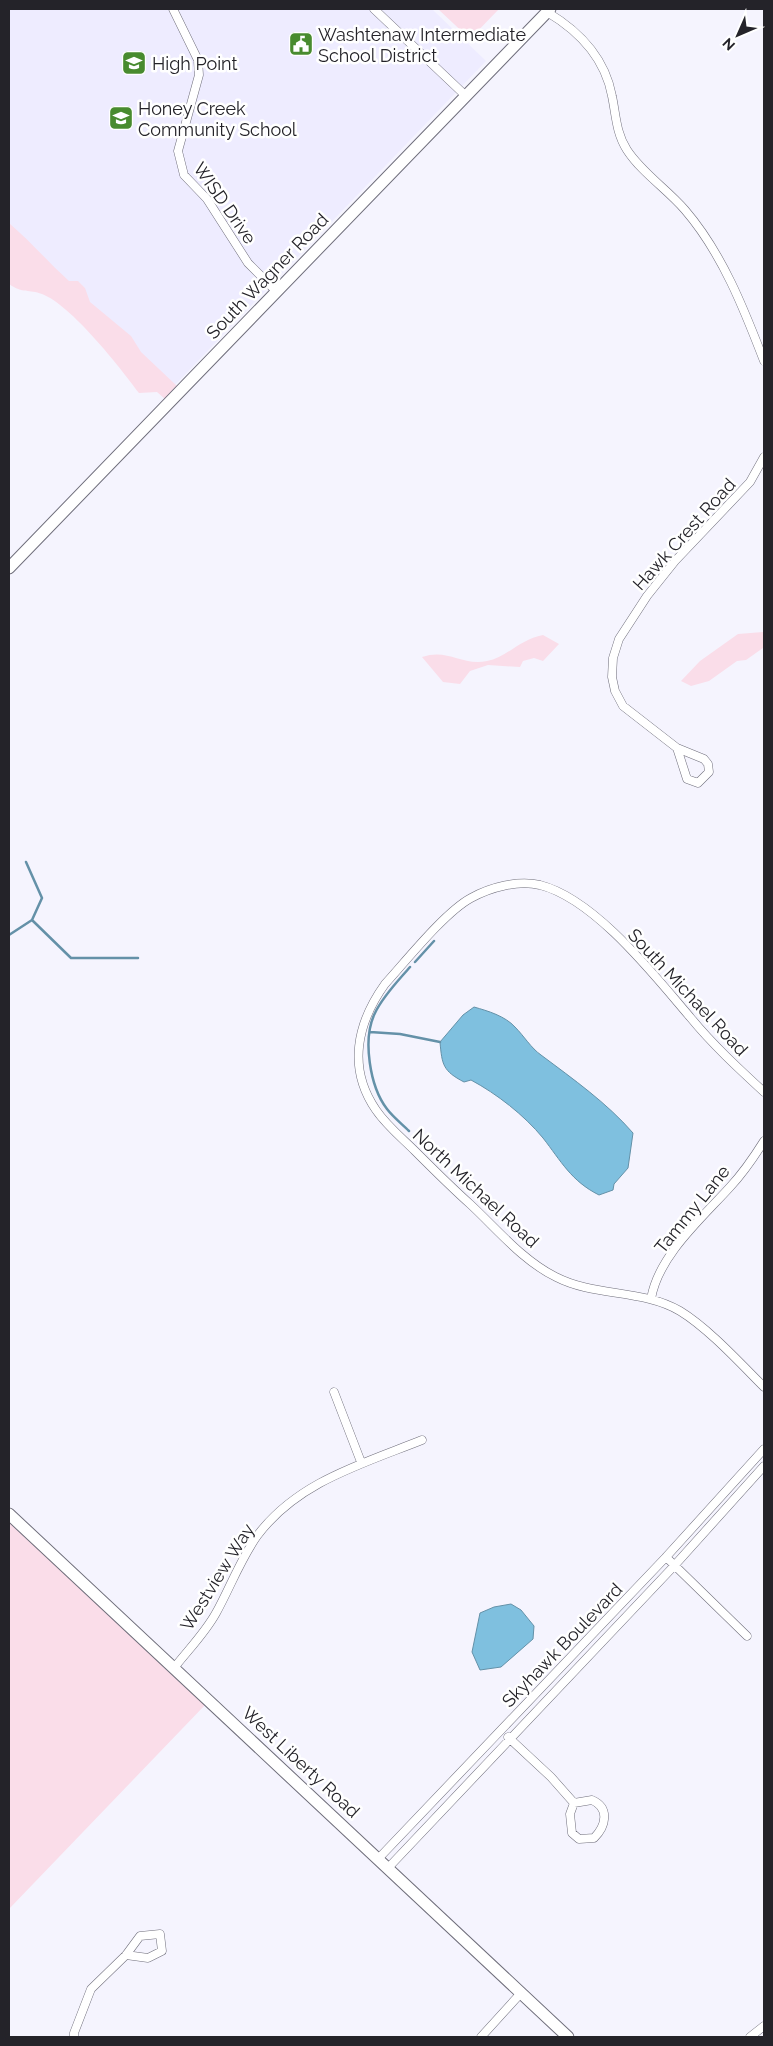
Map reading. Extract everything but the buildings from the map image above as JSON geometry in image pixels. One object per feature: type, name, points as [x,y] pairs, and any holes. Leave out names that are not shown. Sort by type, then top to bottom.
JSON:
[{"type":"main road","name":"South Wagner Road","points":[[9,568],[548,10]]},
{"type":"main road","name":"West Liberty Road","points":[[9,1514],[568,2037]]},
{"type":"street","name":"WISD Drive","points":[[173,9],[198,60],[199,75],[178,152],[184,175],[207,199],[255,271],[276,291]]},
{"type":"street","points":[[374,9],[466,96]]},
{"type":"street","points":[[548,10],[566,23],[604,67],[619,136],[623,144],[646,172],[686,211],[702,232],[748,318],[764,361]]},
{"type":"street","name":"Hawk Crest Road","points":[[677,748],[687,779],[698,783],[709,772],[708,764],[693,753],[677,748],[623,706],[612,677],[613,658],[619,639],[647,596],[675,561],[750,482],[764,457]]},
{"type":"street","name":"South Michael Road","points":[[454,911],[472,897],[515,883],[540,885],[562,894],[580,905],[642,960],[716,1046],[764,1092]]},
{"type":"street","name":"North Michael Road","points":[[454,911],[385,984],[368,1012],[358,1049],[362,1080],[368,1096],[386,1123],[454,1190],[541,1268],[556,1278],[592,1291],[651,1299],[680,1311],[764,1386]]},
{"type":"street","name":"Tammy Lane","points":[[651,1299],[659,1274],[685,1236],[730,1186],[764,1141]]},
{"type":"street","points":[[334,1392],[361,1462]]},
{"type":"street","name":"Westview Way","points":[[174,1668],[216,1614],[246,1552],[258,1535],[293,1500],[328,1477],[361,1462],[422,1440]]},
{"type":"street","name":"Skyhawk Boulevard","points":[[378,1859],[666,1557],[764,1448]]},
{"type":"street","name":"Skyhawk Boulevard","points":[[388,1868],[674,1566],[764,1466]]},
{"type":"street","points":[[666,1557],[747,1636]]},
{"type":"street","points":[[502,1730],[551,1777],[574,1803]]},
{"type":"street","points":[[592,1800],[599,1803],[604,1810],[605,1822],[602,1830],[594,1838],[579,1839],[572,1833],[570,1814],[574,1803],[592,1800]]},
{"type":"street","points":[[74,2037],[91,1989],[126,1955],[140,1936],[160,1934],[162,1951],[148,1958],[126,1955]]},
{"type":"street","points":[[481,2037],[521,1993]]},
{"type":"street","points":[[750,2037],[764,2026]]},
{"type":"shaded area","points":[[9,9],[432,9],[486,61],[173,387],[9,230]]},
{"type":"shaded area","points":[[438,9],[499,9],[470,39]]},
{"type":"shaded area","points":[[9,223],[69,281],[78,281],[85,288],[90,302],[131,336],[141,352],[177,386],[165,399],[157,392],[139,393],[94,338],[67,310],[54,300],[42,294],[18,289],[9,284]]},
{"type":"shaded area","points":[[763,632],[763,648],[746,660],[737,661],[709,681],[691,686],[681,681],[700,661],[738,634]]},
{"type":"shaded area","points":[[543,635],[559,644],[543,661],[534,658],[523,661],[520,667],[488,665],[470,671],[460,684],[443,682],[422,657],[439,655],[478,662],[487,661],[501,656],[527,640]]},
{"type":"shaded area","points":[[9,1520],[206,1704],[9,1909]]},
{"type":"water","points":[[474,1007],[496,1014],[511,1023],[537,1052],[601,1101],[633,1133],[628,1168],[614,1184],[613,1190],[599,1195],[589,1189],[574,1177],[536,1129],[519,1113],[500,1098],[471,1080],[464,1082],[448,1071],[443,1062],[440,1042],[463,1015]]},
{"type":"water","points":[[511,1604],[521,1610],[534,1626],[533,1639],[501,1667],[480,1670],[472,1652],[480,1613],[494,1607]]},
{"type":"waterway","points":[[26,862],[42,898],[32,920]]},
{"type":"waterway","points":[[9,935],[32,920],[71,958],[138,958]]},
{"type":"waterway","points":[[415,962],[434,941]]},
{"type":"waterway","points":[[409,1131],[389,1112],[381,1100],[372,1076],[369,1036],[371,1024],[378,1007],[410,967]]},
{"type":"waterway","points":[[370,1032],[400,1034],[440,1042]]},
{"type":"place","name":"Washtenaw Intermediate School District","points":[[301,44]]},
{"type":"place","name":"High Point","points":[[134,63]]},
{"type":"place","name":"Honey Creek Community School","points":[[121,118]]}]
